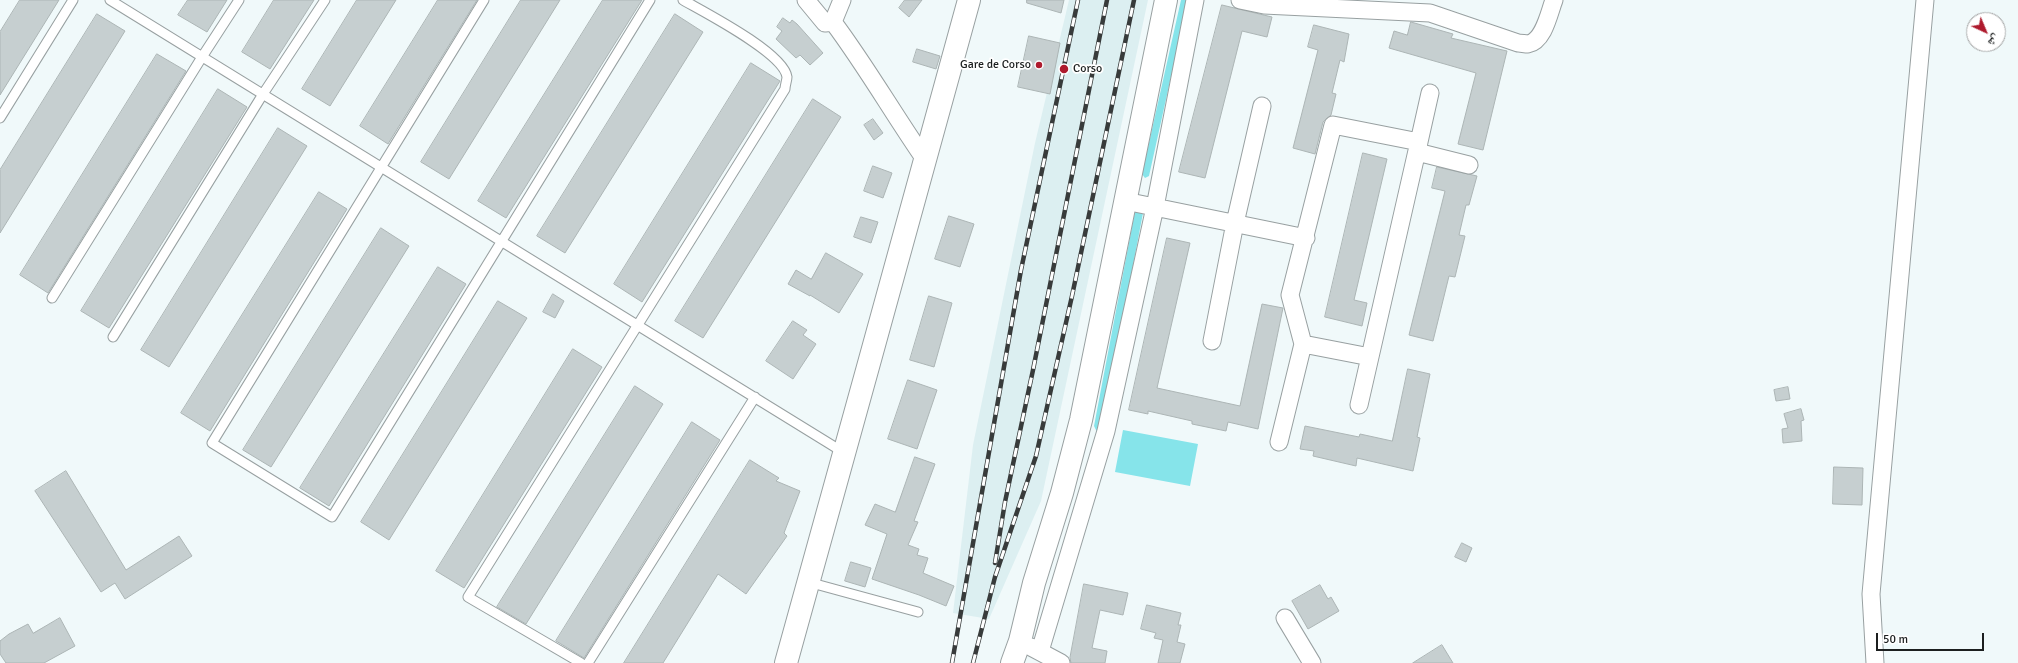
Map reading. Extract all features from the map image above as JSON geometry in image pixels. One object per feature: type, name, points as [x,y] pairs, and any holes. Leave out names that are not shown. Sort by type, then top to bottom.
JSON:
[{"type":"main road","points":[[786,663],[969,0]]},
{"type":"main road","points":[[1012,663],[1020,641],[1034,583],[1062,493],[1081,420],[1166,0]]},
{"type":"street","points":[[806,0],[825,23],[832,22]]},
{"type":"street","points":[[832,22],[842,0]]},
{"type":"street","points":[[1040,651],[1106,431],[1155,207],[1195,0]]},
{"type":"street","points":[[1240,0],[1264,5],[1410,6],[1518,43],[1528,44],[1535,40],[1542,30],[1554,0]]},
{"type":"street","points":[[1875,663],[1872,594],[1925,0]]},
{"type":"street","points":[[832,22],[849,43],[892,112],[926,160]]},
{"type":"street","points":[[1359,405],[1430,93]]},
{"type":"street","points":[[1212,341],[1235,223],[1262,106]]},
{"type":"street","points":[[1279,442],[1303,344],[1290,295],[1306,238],[1333,125],[1418,147],[1469,165]]},
{"type":"street","points":[[1125,201],[1306,238]]},
{"type":"street","points":[[1303,344],[1370,357]]},
{"type":"street","points":[[1285,618],[1312,663]]},
{"type":"street","points":[[1020,641],[1061,663]]},
{"type":"lane","points":[[0,118],[73,0]]},
{"type":"lane","points":[[110,0],[843,452]]},
{"type":"lane","points":[[52,298],[202,57],[240,0]]},
{"type":"lane","points":[[113,337],[263,94],[325,0]]},
{"type":"lane","points":[[484,0],[212,443],[332,517],[500,241],[650,0]]},
{"type":"lane","points":[[581,663],[468,597],[785,89],[787,76],[778,60],[744,35],[683,0]]},
{"type":"lane","points":[[588,663],[755,397]]},
{"type":"lane","points":[[808,582],[918,612]]},
{"type":"shaded area","points":[[1069,0],[1148,0],[1041,501],[989,619],[953,613],[973,445],[1035,143]]},
{"type":"shaded area","points":[[1181,0],[1188,0],[1149,176],[1145,178],[1142,174]]},
{"type":"shaded area","points":[[1135,211],[1143,213],[1102,428],[1097,432],[1094,426]]},
{"type":"shaded area","points":[[1123,430],[1198,444],[1190,486],[1115,472]]},
{"type":"building","points":[[20,0],[59,0],[0,95],[0,32]]},
{"type":"building","points":[[188,0],[227,0],[207,32],[178,15]]},
{"type":"building","points":[[274,0],[314,0],[270,69],[242,52]]},
{"type":"building","points":[[357,0],[396,0],[330,106],[302,89]]},
{"type":"building","points":[[438,0],[477,0],[388,144],[360,126]]},
{"type":"building","points":[[521,0],[560,0],[449,179],[421,162]]},
{"type":"building","points":[[603,0],[642,0],[506,218],[478,201]]},
{"type":"building","points":[[905,0],[922,0],[909,17],[899,8]]},
{"type":"building","points":[[1027,0],[1064,0],[1061,13],[1027,3]]},
{"type":"building","points":[[1222,5],[1272,17],[1267,37],[1242,31],[1205,178],[1179,172]]},
{"type":"building","points":[[97,14],[125,31],[0,233],[0,170]]},
{"type":"building","points":[[675,14],[703,32],[565,253],[537,236]]},
{"type":"building","points":[[783,18],[790,23],[792,20],[797,24],[823,53],[810,65],[800,55],[796,58],[776,39],[782,31],[777,27]]},
{"type":"building","points":[[1411,22],[1453,34],[1451,38],[1507,51],[1483,150],[1458,144],[1476,73],[1389,48],[1394,31],[1407,35]]},
{"type":"building","points":[[1314,25],[1349,34],[1344,62],[1340,60],[1332,93],[1336,94],[1331,115],[1323,122],[1315,154],[1293,148],[1318,50],[1308,47]]},
{"type":"building","name":"Gare de Corso","points":[[1029,36],[1060,43],[1050,94],[1018,87]]},
{"type":"building","points":[[917,49],[940,56],[936,69],[913,62]]},
{"type":"building","points":[[157,54],[186,71],[48,293],[20,275]]},
{"type":"building","points":[[751,63],[780,81],[642,302],[614,284]]},
{"type":"building","points":[[218,89],[247,107],[109,328],[81,311]]},
{"type":"building","points":[[813,99],[841,117],[703,338],[675,321]]},
{"type":"building","points":[[873,119],[883,133],[874,140],[864,125]]},
{"type":"building","points":[[278,128],[307,146],[169,367],[141,350]]},
{"type":"building","points":[[1363,153],[1387,159],[1354,300],[1367,303],[1362,326],[1325,317]]},
{"type":"building","points":[[873,166],[892,173],[883,198],[864,191]]},
{"type":"building","points":[[1437,167],[1477,176],[1469,205],[1466,205],[1459,235],[1465,236],[1455,277],[1449,276],[1433,341],[1409,335],[1445,191],[1432,188]]},
{"type":"building","points":[[319,192],[347,209],[210,431],[181,413]]},
{"type":"building","points":[[949,216],[974,224],[960,267],[935,259]]},
{"type":"building","points":[[861,217],[878,222],[871,243],[854,237]]},
{"type":"building","points":[[381,228],[409,246],[271,467],[243,450]]},
{"type":"building","points":[[1167,238],[1190,243],[1157,388],[1240,406],[1262,304],[1283,308],[1258,429],[1228,422],[1226,431],[1192,424],[1192,421],[1148,411],[1148,414],[1129,410]]},
{"type":"building","points":[[826,253],[863,274],[839,313],[810,295],[788,284],[796,270],[811,279]]},
{"type":"building","points":[[438,267],[466,284],[329,506],[300,488]]},
{"type":"building","points":[[553,294],[564,301],[555,318],[543,312]]},
{"type":"building","points":[[929,296],[952,303],[934,367],[910,360]]},
{"type":"building","points":[[498,301],[527,318],[389,540],[361,522]]},
{"type":"building","points":[[793,321],[807,330],[803,335],[816,344],[793,379],[766,361]]},
{"type":"building","points":[[573,349],[602,367],[464,588],[436,571]]},
{"type":"building","points":[[1408,369],[1430,374],[1417,437],[1420,438],[1413,471],[1357,458],[1356,466],[1313,456],[1314,451],[1300,449],[1305,426],[1359,437],[1360,434],[1392,441]]},
{"type":"building","points":[[908,380],[937,390],[917,449],[888,439]]},
{"type":"building","points":[[635,386],[663,404],[526,624],[497,607]]},
{"type":"building","points":[[1788,387],[1790,399],[1776,401],[1774,390]]},
{"type":"building","points":[[1801,409],[1804,420],[1801,421],[1802,441],[1783,443],[1782,429],[1788,428],[1784,414]]},
{"type":"building","points":[[692,422],[720,440],[584,658],[556,641]]},
{"type":"building","points":[[915,457],[935,464],[914,521],[918,522],[908,545],[919,549],[917,555],[928,558],[923,573],[954,586],[946,606],[872,579],[887,534],[865,525],[875,504],[895,512]]},
{"type":"building","points":[[750,460],[779,478],[776,481],[800,491],[784,533],[787,536],[746,594],[718,574],[663,663],[624,663]]},
{"type":"building","points":[[1834,467],[1863,468],[1862,505],[1833,504]]},
{"type":"building","points":[[66,471],[126,570],[179,536],[192,556],[125,599],[115,583],[101,592],[35,491]]},
{"type":"building","points":[[1462,543],[1472,548],[1466,562],[1455,557]]},
{"type":"building","points":[[851,562],[871,568],[865,587],[845,581]]},
{"type":"building","points":[[1084,584],[1128,593],[1123,615],[1100,610],[1092,648],[1107,651],[1105,663],[1071,663],[1070,658]]},
{"type":"building","points":[[1320,585],[1328,599],[1331,597],[1339,611],[1308,629],[1292,601]]},
{"type":"building","points":[[1147,605],[1181,613],[1178,625],[1181,625],[1177,642],[1185,644],[1180,663],[1158,663],[1163,640],[1154,638],[1156,633],[1141,629]]},
{"type":"building","points":[[60,618],[75,646],[44,663],[6,663],[0,654],[0,641],[9,634],[28,624],[33,633]]},
{"type":"building","points":[[1442,645],[1453,663],[1413,663]]},
{"type":"railway","points":[[952,663],[1021,270],[1078,0]]},
{"type":"railway","points":[[995,563],[1005,502],[1107,0]]},
{"type":"railway","points":[[973,663],[995,577],[1036,456],[1072,296],[1134,0]]},
{"type":"place","name":"Gare de Corso","points":[[1039,65]]},
{"type":"place","name":"Corso","points":[[1064,69]]}]
